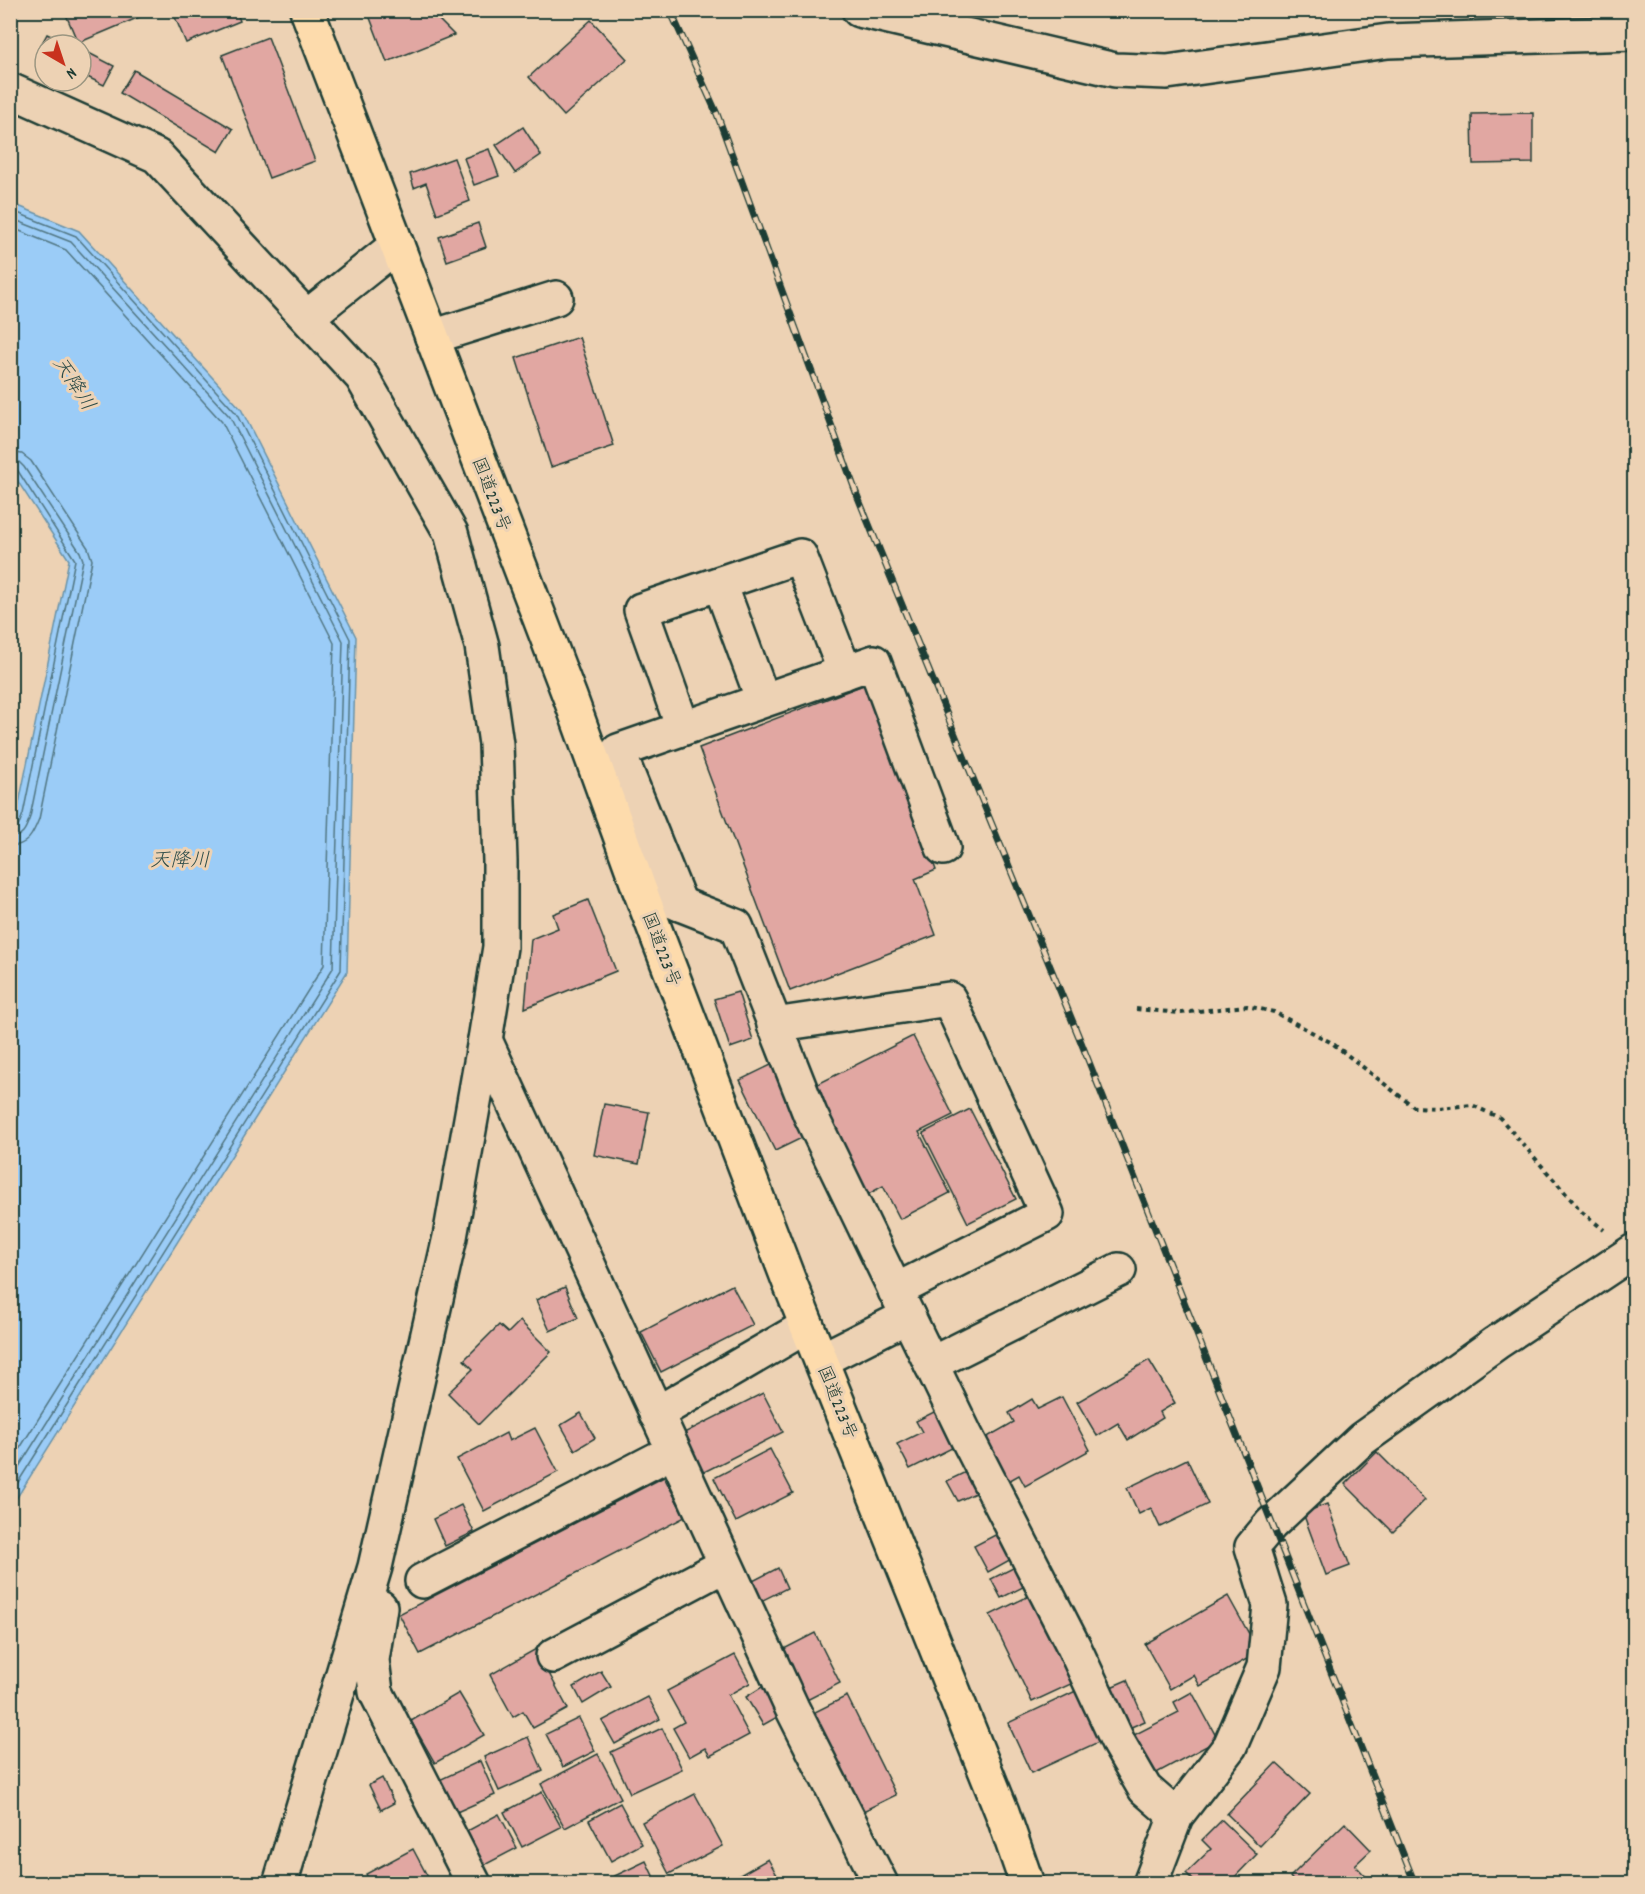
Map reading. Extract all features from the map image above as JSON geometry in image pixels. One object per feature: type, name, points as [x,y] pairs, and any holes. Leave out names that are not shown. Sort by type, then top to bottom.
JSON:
[{"type":"highway","name":"国道223号","points":[[307,10],[570,697],[639,888],[807,1326],[993,1790],[1027,1884]]},
{"type":"street","points":[[859,10],[1115,70],[1142,72],[1167,72],[1388,41],[1635,33]]},
{"type":"street","points":[[10,90],[157,156],[362,377],[451,533],[482,646],[496,744],[500,861],[500,947],[485,1040],[450,1237],[375,1567],[280,1884]]},
{"type":"street","points":[[308,317],[397,245]]},
{"type":"street","points":[[432,337],[556,297]]},
{"type":"street","points":[[683,728],[641,610],[800,556],[845,672]]},
{"type":"street","points":[[720,584],[763,700]]},
{"type":"street","points":[[680,904],[618,751],[874,662],[943,848]]},
{"type":"street","points":[[639,888],[736,926],[810,1114],[964,1434],[1074,1647],[1119,1744],[1145,1789],[1176,1816]]},
{"type":"street","points":[[774,1025],[949,999],[1047,1214],[901,1303],[821,1360]]},
{"type":"street","points":[[485,1040],[792,1708],[881,1884]]},
{"type":"street","points":[[1150,1884],[1176,1816],[1230,1746],[1264,1667],[1270,1605],[1251,1547],[1271,1524],[1362,1439],[1496,1343],[1633,1252]]},
{"type":"street","points":[[931,1364],[1119,1270]]},
{"type":"street","points":[[656,1414],[807,1326]]},
{"type":"street","points":[[422,1581],[673,1451]]},
{"type":"street","points":[[552,1656],[725,1564]]},
{"type":"street","points":[[375,1567],[381,1611],[372,1660],[376,1692],[474,1884]]},
{"type":"path","points":[[1136,1009],[1180,1014],[1247,1006],[1274,1012],[1332,1043],[1414,1107],[1438,1108],[1472,1105],[1500,1118],[1582,1212],[1633,1252]]},
{"type":"water","name":"天降川","points":[[11,203],[79,231],[241,409],[356,637],[347,972],[11,1507],[11,831],[17,813],[69,560],[11,471]]},
{"type":"building","points":[[10,10],[23,10],[23,12],[10,17]]},
{"type":"building","points":[[64,10],[156,10],[93,37],[93,33],[74,33]]},
{"type":"building","points":[[172,10],[236,10],[240,21],[186,43]]},
{"type":"building","points":[[367,10],[429,10],[454,35],[387,62]]},
{"type":"building","points":[[591,20],[627,59],[564,116],[529,77]]},
{"type":"building","points":[[268,37],[315,161],[269,178],[222,55]]},
{"type":"building","points":[[93,55],[114,66],[104,85],[93,80]]},
{"type":"building","points":[[134,70],[233,129],[219,152],[120,93]]},
{"type":"building","points":[[1533,113],[1533,163],[1473,164],[1472,114]]},
{"type":"building","points":[[523,127],[541,155],[515,173],[496,145]]},
{"type":"building","points":[[489,149],[499,176],[474,185],[464,158]]},
{"type":"building","points":[[454,158],[470,201],[437,214],[426,183],[414,188],[410,174]]},
{"type":"building","points":[[478,223],[486,247],[447,261],[439,237]]},
{"type":"building","points":[[579,337],[614,446],[551,467],[516,358]]},
{"type":"building","points":[[866,684],[936,870],[915,879],[936,935],[790,991],[699,748]]},
{"type":"building","points":[[588,900],[616,971],[525,1008],[531,939],[558,928],[553,914]]},
{"type":"building","points":[[738,992],[753,1040],[730,1048],[714,999]]},
{"type":"building","points":[[913,1036],[953,1115],[919,1132],[950,1193],[900,1219],[883,1186],[863,1197],[808,1089]]},
{"type":"building","points":[[773,1064],[808,1135],[775,1151],[740,1080]]},
{"type":"building","points":[[604,1104],[649,1112],[639,1164],[594,1155]]},
{"type":"building","points":[[970,1109],[1016,1199],[968,1223],[923,1133]]},
{"type":"building","points":[[732,1285],[753,1325],[661,1372],[641,1332]]},
{"type":"building","points":[[565,1287],[578,1318],[550,1331],[536,1300]]},
{"type":"building","points":[[520,1321],[551,1352],[479,1424],[448,1393],[473,1369],[464,1360],[499,1325],[508,1333]]},
{"type":"building","points":[[1149,1360],[1175,1403],[1160,1412],[1163,1418],[1128,1440],[1118,1423],[1097,1436],[1077,1402]]},
{"type":"building","points":[[763,1393],[783,1432],[700,1474],[680,1435]]},
{"type":"building","points":[[1062,1397],[1090,1450],[1025,1486],[1019,1475],[1005,1483],[982,1440],[1014,1422],[1009,1413],[1032,1399],[1038,1409]]},
{"type":"building","points":[[938,1410],[956,1446],[910,1469],[897,1444],[922,1432],[916,1421]]},
{"type":"building","points":[[581,1413],[595,1438],[575,1450],[561,1425]]},
{"type":"building","points":[[535,1428],[558,1472],[484,1511],[457,1459],[506,1433],[509,1441]]},
{"type":"building","points":[[770,1449],[793,1493],[736,1522],[714,1478]]},
{"type":"building","points":[[1377,1452],[1425,1500],[1393,1532],[1345,1484]]},
{"type":"building","points":[[1187,1459],[1208,1504],[1160,1527],[1151,1508],[1139,1514],[1127,1488]]},
{"type":"building","points":[[972,1469],[982,1490],[958,1501],[947,1481]]},
{"type":"building","points":[[664,1477],[685,1517],[420,1654],[399,1614]]},
{"type":"building","points":[[1327,1504],[1350,1566],[1326,1575],[1303,1513]]},
{"type":"building","points":[[461,1505],[474,1532],[445,1546],[433,1519]]},
{"type":"building","points":[[1001,1532],[1015,1557],[988,1572],[974,1546]]},
{"type":"building","points":[[1019,1565],[1029,1584],[1001,1598],[991,1579]]},
{"type":"building","points":[[778,1568],[787,1588],[755,1604],[745,1585]]},
{"type":"building","points":[[1031,1595],[1073,1683],[1032,1702],[990,1615]]},
{"type":"building","points":[[1228,1596],[1259,1652],[1200,1686],[1194,1675],[1170,1689],[1145,1644]]},
{"type":"building","points":[[815,1633],[840,1683],[803,1702],[778,1652]]},
{"type":"building","points":[[536,1649],[568,1709],[533,1728],[523,1711],[513,1717],[490,1675]]},
{"type":"building","points":[[735,1655],[750,1683],[728,1695],[749,1735],[710,1756],[705,1748],[689,1757],[673,1728],[684,1722],[667,1691]]},
{"type":"building","points":[[601,1671],[611,1687],[583,1704],[574,1687]]},
{"type":"building","points":[[1127,1680],[1145,1721],[1129,1728],[1111,1687]]},
{"type":"building","points":[[770,1682],[788,1711],[763,1725],[746,1697]]},
{"type":"building","points":[[1080,1689],[1103,1740],[1031,1773],[1008,1723]]},
{"type":"building","points":[[1192,1692],[1218,1740],[1151,1776],[1130,1737],[1179,1712],[1174,1702]]},
{"type":"building","points":[[459,1693],[484,1735],[435,1763],[411,1721]]},
{"type":"building","points":[[847,1696],[896,1795],[855,1815],[805,1717]]},
{"type":"building","points":[[648,1697],[660,1719],[615,1744],[602,1721]]},
{"type":"building","points":[[579,1718],[595,1751],[563,1767],[546,1734]]},
{"type":"building","points":[[662,1728],[682,1769],[630,1793],[611,1752]]},
{"type":"building","points":[[528,1737],[543,1771],[499,1791],[484,1757]]},
{"type":"building","points":[[598,1754],[621,1798],[565,1828],[541,1784]]},
{"type":"building","points":[[480,1761],[495,1795],[450,1815],[435,1782]]},
{"type":"building","points":[[1276,1763],[1310,1794],[1260,1846],[1227,1814]]},
{"type":"building","points":[[382,1778],[394,1803],[381,1810],[369,1785]]},
{"type":"building","points":[[542,1792],[561,1827],[522,1847],[504,1812]]},
{"type":"building","points":[[695,1794],[723,1846],[669,1874],[642,1822]]},
{"type":"building","points":[[620,1803],[642,1844],[611,1861],[589,1820]]},
{"type":"building","points":[[499,1814],[517,1848],[473,1871],[456,1837]]},
{"type":"building","points":[[1222,1820],[1257,1854],[1228,1884],[1197,1884],[1186,1873],[1211,1849],[1202,1840]]},
{"type":"building","points":[[1345,1823],[1371,1850],[1355,1865],[1373,1884],[1296,1884],[1290,1877]]},
{"type":"building","points":[[413,1849],[431,1883],[371,1884],[366,1874]]},
{"type":"building","points":[[768,1859],[782,1884],[724,1884]]},
{"type":"building","points":[[646,1861],[657,1884],[598,1884]]},
{"type":"railway","points":[[670,10],[717,114],[857,495],[1081,1042],[1415,1884]]}]
